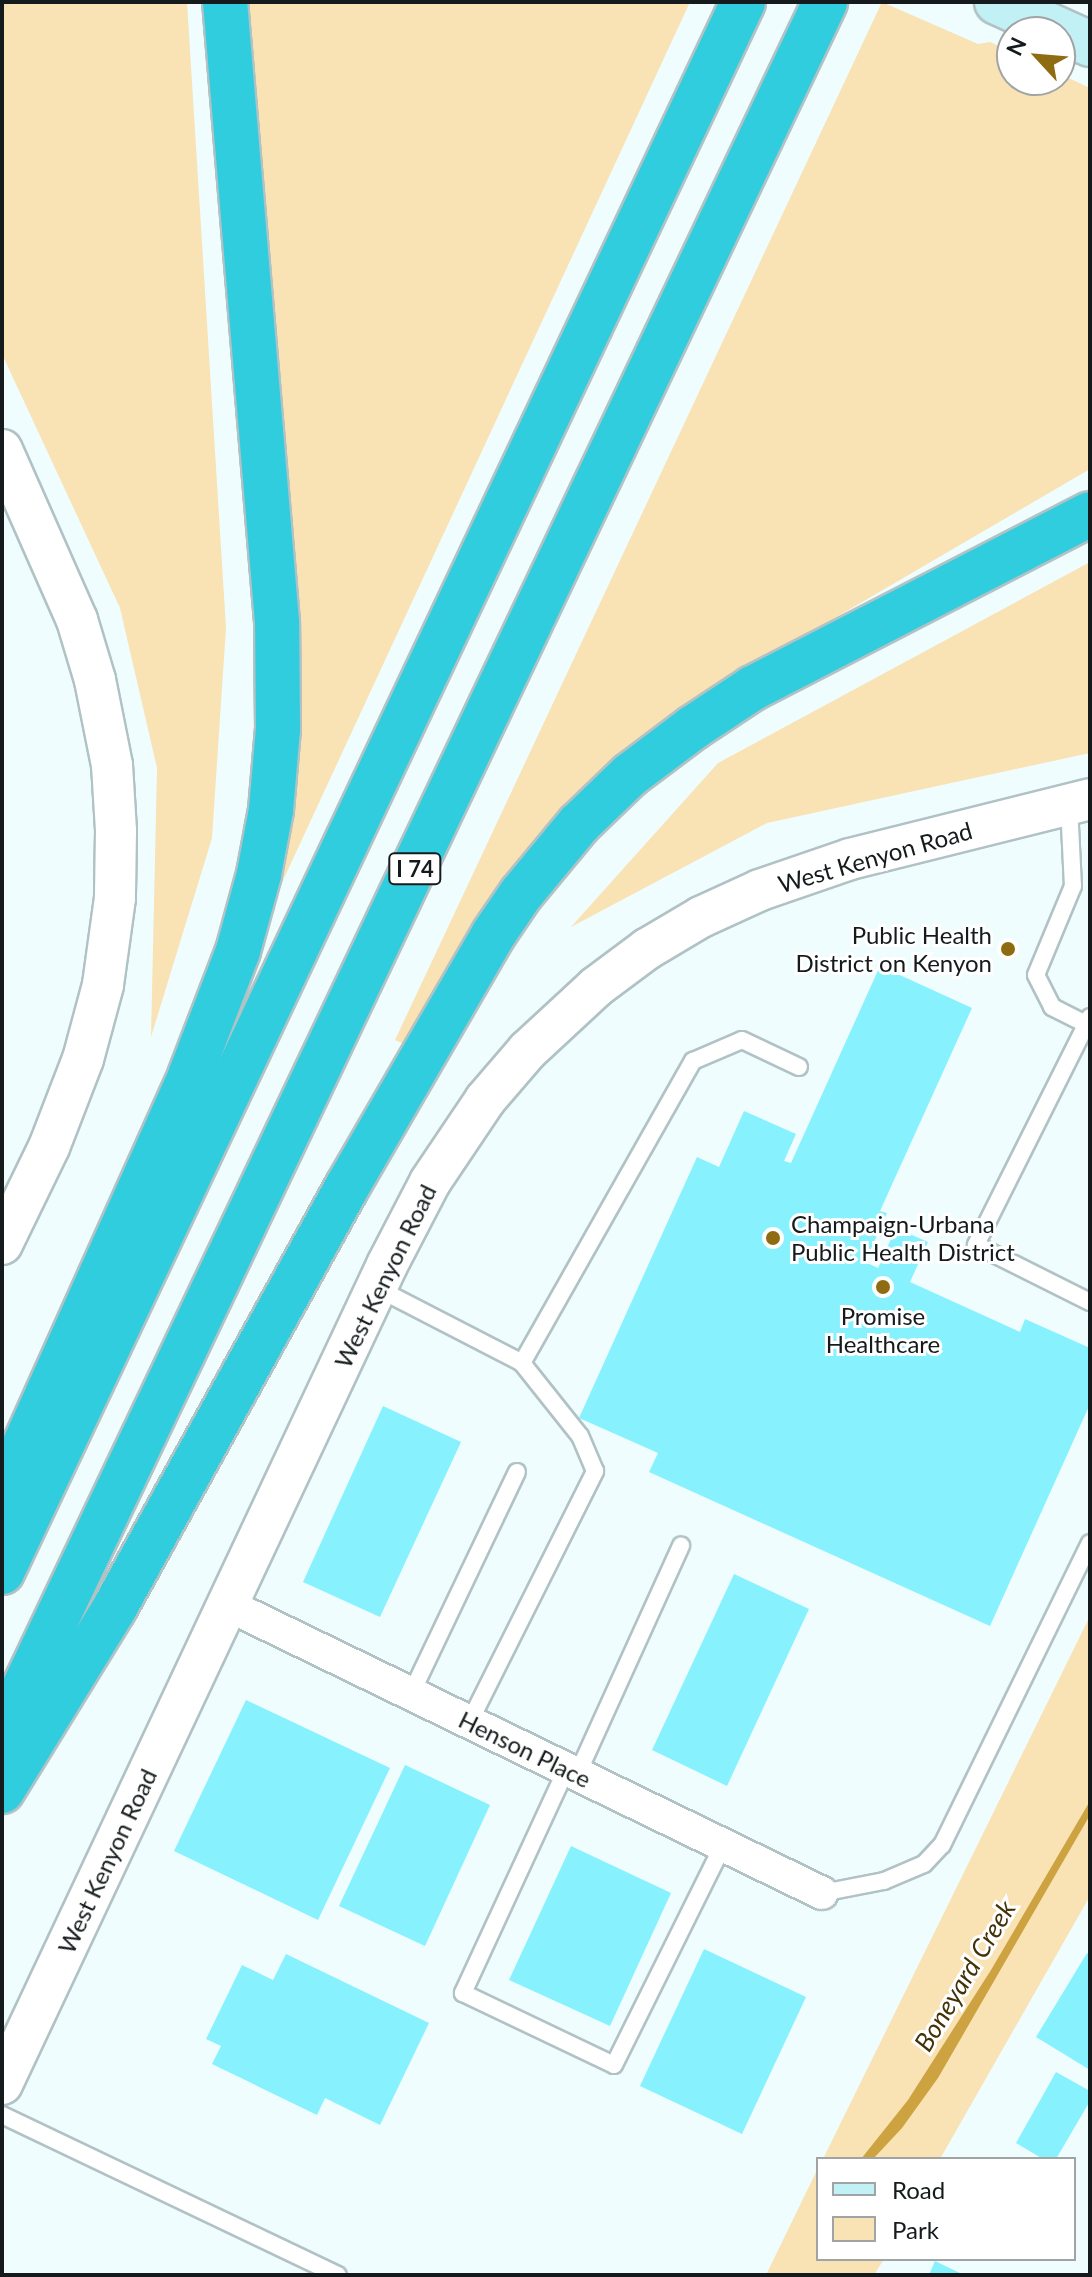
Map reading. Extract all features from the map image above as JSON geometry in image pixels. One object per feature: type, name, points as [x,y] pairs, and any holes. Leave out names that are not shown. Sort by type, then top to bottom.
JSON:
[{"type":"highway","points":[[2,1495],[190,1076],[238,951],[259,874],[271,810],[278,728],[277,622],[225,2]]},
{"type":"highway","points":[[2,1572],[743,2]]},
{"type":"highway","name":"I 74","points":[[2,1734],[825,2]]},
{"type":"highway","points":[[2,1791],[114,1609],[347,1187],[493,935],[521,894],[579,824],[630,775],[753,688],[1090,514]]},
{"type":"main road","points":[[999,3],[1090,44]]},
{"type":"street","points":[[2,450],[77,620],[95,680],[112,765],[116,831],[115,898],[103,985],[83,1059],[49,1147],[2,1244]]},
{"type":"street","name":"West Kenyon Road","points":[[2,2084],[377,1288],[430,1182],[485,1100],[527,1051],[596,987],[647,949],[748,896],[850,859],[1080,802]]},
{"type":"street","name":"Henson Place","points":[[228,1605],[822,1893]]},
{"type":"lane","points":[[1080,802],[1073,886],[1036,975],[1052,1007],[1089,1022],[976,1245],[1090,1302]]},
{"type":"lane","points":[[522,1363],[693,1061],[742,1040],[799,1067]]},
{"type":"lane","points":[[377,1288],[522,1363],[580,1436],[595,1471],[469,1723]]},
{"type":"lane","points":[[411,1694],[517,1472]]},
{"type":"lane","points":[[822,1893],[884,1881],[924,1864],[942,1845],[1090,1543]]},
{"type":"lane","points":[[681,1546],[463,1993],[614,2065],[723,1845]]},
{"type":"lane","points":[[2,2115],[338,2275]]},
{"type":"green space","points":[[2,2],[187,2],[226,628],[212,838],[151,1037],[157,768],[120,608],[2,354]]},
{"type":"green space","points":[[243,2],[690,2],[273,902]]},
{"type":"green space","points":[[882,2],[978,44],[990,42],[996,45],[996,96],[1076,96],[1076,81],[1090,88],[1090,469],[727,681],[542,837],[474,922],[404,1044],[395,1040]]},
{"type":"green space","points":[[1090,562],[1090,753],[767,823],[571,927],[718,763]]},
{"type":"green space","points":[[1090,1616],[1090,1896],[941,2157],[824,2157]]},
{"type":"green space","points":[[816,2172],[816,2261],[883,2261],[874,2275],[766,2275]]},
{"type":"shaded area","points":[[1090,1801],[1090,1815],[938,2078],[902,2128],[875,2157],[863,2157],[908,2100],[991,1970]]},
{"type":"building","points":[[880,966],[972,1008],[880,1211],[887,1213],[865,1262],[878,1268],[896,1228],[928,1242],[910,1282],[1020,1332],[1025,1319],[1090,1348],[1090,1404],[990,1626],[649,1472],[658,1453],[579,1418],[697,1157],[719,1167],[744,1111],[796,1134],[784,1161],[791,1163]]},
{"type":"building","points":[[383,1406],[461,1442],[380,1617],[303,1582]]},
{"type":"building","points":[[734,1574],[809,1609],[727,1786],[652,1750]]},
{"type":"building","points":[[246,1700],[390,1768],[318,1920],[174,1851]]},
{"type":"building","points":[[405,1765],[490,1805],[425,1946],[339,1906]]},
{"type":"building","points":[[571,1846],[671,1893],[610,2026],[509,1980]]},
{"type":"building","points":[[704,1949],[806,1997],[742,2134],[640,2086]]},
{"type":"building","points":[[1087,1953],[1090,1955],[1090,2070],[1036,2037]]},
{"type":"building","points":[[286,1954],[429,2023],[380,2125],[325,2098],[317,2115],[212,2064],[221,2046],[206,2039],[242,1965],[273,1980]]},
{"type":"building","points":[[1056,2072],[1090,2091],[1090,2101],[1057,2157],[1040,2157],[1016,2143]]},
{"type":"building","points":[[935,2261],[964,2275],[929,2275]]},
{"type":"place","name":"Public Health District on Kenyon","points":[[1008,949]]},
{"type":"place","name":"Champaign-Urbana Public Health District","points":[[773,1238]]},
{"type":"place","name":"Promise Healthcare","points":[[883,1287]]},
{"type":"water label","name":"Boneyard Creek","points":[[965,1976]]}]
